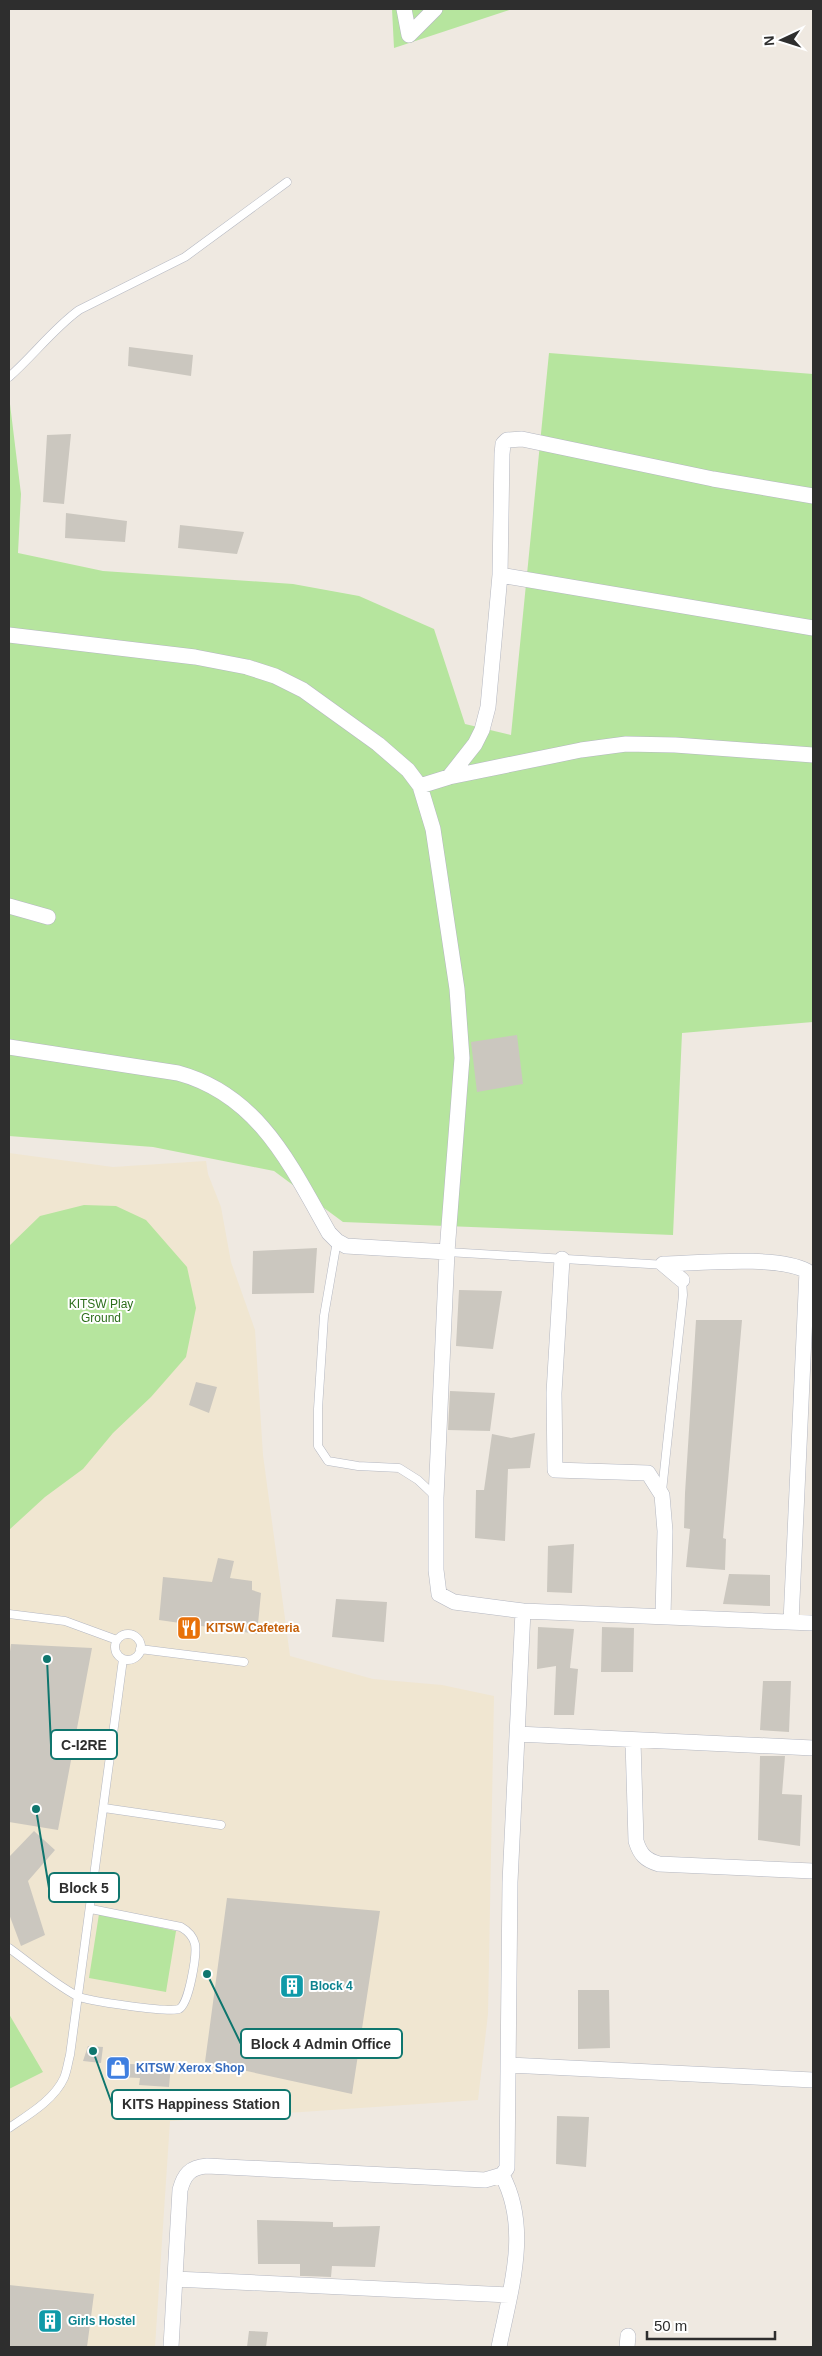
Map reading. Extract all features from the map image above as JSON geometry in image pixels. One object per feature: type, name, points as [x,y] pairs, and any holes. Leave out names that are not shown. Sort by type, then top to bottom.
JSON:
[{"type":"street","points":[[404,9],[409,35],[435,9]]},
{"type":"street","points":[[449,777],[475,744],[482,730],[486,715],[500,575],[502,454],[507,440],[514,438],[713,479],[813,496]]},
{"type":"street","points":[[500,575],[813,628]]},
{"type":"street","points":[[9,635],[195,657],[247,667],[274,676],[303,690],[378,744],[408,770],[420,786],[433,829],[457,989],[462,1058],[447,1252],[436,1498],[436,1570],[439,1594],[454,1602],[523,1611],[813,1623]]},
{"type":"street","points":[[420,786],[449,777],[581,750],[626,744],[674,745],[813,755]]},
{"type":"street","points":[[9,906],[48,917]]},
{"type":"street","points":[[9,1047],[178,1073],[200,1079],[228,1094],[246,1109],[277,1145],[329,1233],[337,1241],[355,1247],[447,1252]]},
{"type":"street","points":[[562,1259],[554,1394],[555,1470],[648,1473],[662,1495],[665,1531],[664,1617]]},
{"type":"street","points":[[662,1264],[773,1262],[795,1264],[810,1270],[791,1622]]},
{"type":"street","points":[[662,1264],[682,1280]]},
{"type":"street","points":[[171,2347],[182,2181],[191,2169],[198,2166],[485,2180],[502,2175],[507,2168],[509,2158],[510,1882],[523,1611]]},
{"type":"street","points":[[517,1734],[633,1741],[813,1748]]},
{"type":"street","points":[[633,1741],[636,1841],[640,1853],[648,1861],[659,1864],[813,1871]]},
{"type":"street","points":[[509,2065],[813,2080]]},
{"type":"street","points":[[498,2347],[516,2264],[517,2236],[512,2198],[502,2175]]},
{"type":"street","points":[[175,2279],[509,2296]]},
{"type":"lane","points":[[9,377],[27,361],[66,319],[78,310],[185,256],[287,182]]},
{"type":"lane","points":[[337,1241],[324,1316],[320,1359],[318,1446],[328,1461],[358,1466],[399,1468],[418,1480],[436,1498]]},
{"type":"lane","points":[[447,1252],[662,1264]]},
{"type":"lane","points":[[662,1495],[683,1294],[682,1280]]},
{"type":"lane","points":[[9,1614],[65,1621],[117,1640]]},
{"type":"lane","points":[[124,1635],[132,1635],[138,1640],[140,1649],[134,1658],[124,1659],[116,1651],[117,1640],[124,1635]]},
{"type":"lane","points":[[140,1649],[244,1662]]},
{"type":"lane","points":[[9,2128],[38,2108],[55,2091],[64,2078],[70,2055],[124,1659]]},
{"type":"lane","points":[[104,1808],[221,1825]]},
{"type":"lane","points":[[9,1948],[79,1997],[163,2011],[179,2009],[187,1998],[195,1953],[192,1936],[181,1927],[91,1909]]},
{"type":"shaded area","points":[[9,1153],[113,1167],[206,1161],[208,1174],[221,1207],[231,1262],[255,1330],[263,1455],[290,1656],[373,1679],[442,1685],[494,1696],[488,2014],[478,2100],[170,2121],[155,2347],[9,2347]]},
{"type":"green space","points":[[392,9],[512,9],[394,48]]},
{"type":"green space","points":[[549,353],[813,374],[813,1022],[682,1033],[673,1235],[343,1222],[274,1171],[153,1147],[9,1136],[9,396],[21,494],[18,553],[103,571],[293,584],[359,596],[434,629],[465,724],[511,735]]},
{"type":"green space","name":"KITSW Play Ground","points":[[84,1205],[116,1206],[146,1220],[187,1267],[196,1308],[186,1357],[151,1397],[113,1433],[83,1469],[45,1497],[9,1530],[9,1246],[40,1216]]},
{"type":"green space","points":[[99,1914],[176,1931],[166,1992],[89,1978]]},
{"type":"green space","points":[[9,2014],[43,2072],[9,2089]]},
{"type":"building","points":[[129,347],[193,355],[191,376],[128,366]]},
{"type":"building","points":[[71,434],[64,504],[43,502],[47,435]]},
{"type":"building","points":[[66,513],[127,521],[125,542],[65,538]]},
{"type":"building","points":[[180,525],[244,532],[237,554],[178,548]]},
{"type":"building","points":[[517,1035],[523,1084],[477,1092],[471,1042]]},
{"type":"building","points":[[317,1248],[314,1293],[252,1294],[253,1251]]},
{"type":"building","points":[[459,1290],[502,1291],[493,1349],[456,1346]]},
{"type":"building","points":[[696,1320],[742,1320],[723,1538],[726,1539],[725,1570],[686,1567],[690,1529],[684,1528],[685,1493]]},
{"type":"building","points":[[196,1382],[217,1387],[209,1413],[189,1405]]},
{"type":"building","points":[[450,1391],[495,1393],[490,1431],[448,1430]]},
{"type":"building","points":[[535,1433],[530,1468],[508,1469],[505,1541],[475,1538],[476,1490],[484,1490],[492,1434],[511,1438]]},
{"type":"building","points":[[574,1544],[572,1593],[547,1592],[548,1546]]},
{"type":"building","points":[[218,1558],[234,1561],[230,1578],[252,1581],[252,1590],[261,1593],[257,1634],[159,1620],[163,1577],[212,1582]]},
{"type":"building","points":[[729,1574],[770,1575],[770,1606],[723,1604]]},
{"type":"building","points":[[336,1599],[387,1602],[384,1642],[332,1637]]},
{"type":"building","points":[[538,1627],[574,1629],[570,1668],[578,1669],[574,1715],[554,1715],[556,1666],[537,1669]]},
{"type":"building","points":[[602,1627],[634,1628],[633,1672],[601,1672]]},
{"type":"building","points":[[11,1644],[92,1648],[58,1830],[9,1822],[9,1659]]},
{"type":"building","points":[[763,1681],[791,1681],[789,1732],[760,1730]]},
{"type":"building","points":[[760,1756],[785,1756],[782,1794],[802,1795],[800,1846],[758,1840]]},
{"type":"building","points":[[34,1831],[55,1850],[28,1881],[45,1935],[21,1946],[9,1914],[9,1857]]},
{"type":"building","name":"Block 4","points":[[227,1898],[380,1911],[352,2094],[205,2062]]},
{"type":"building","points":[[578,1990],[609,1990],[610,2048],[578,2049]]},
{"type":"building","points":[[88,2046],[103,2047],[101,2063],[83,2061]]},
{"type":"building","points":[[130,2060],[129,2064],[171,2065],[169,2087],[139,2085],[140,2078],[114,2077],[113,2061]]},
{"type":"building","points":[[557,2116],[589,2117],[586,2167],[556,2164]]},
{"type":"building","points":[[257,2220],[333,2222],[333,2227],[380,2226],[375,2267],[332,2266],[331,2277],[300,2276],[300,2264],[258,2264]]},
{"type":"building","name":"Girls Hostel","points":[[9,2285],[94,2294],[87,2347],[9,2347]]},
{"type":"building","points":[[249,2331],[268,2332],[266,2347],[247,2347]]},
{"type":"place","name":"KITSW Cafeteria","points":[[189,1628]]},
{"type":"place","name":"C-I2RE","points":[[47,1659]]},
{"type":"place","name":"Block 5","points":[[36,1809]]},
{"type":"place","name":"Block 4 Admin Office","points":[[207,1974]]},
{"type":"place","name":"Block 4","points":[[292,1986]]},
{"type":"place","name":"KITS Happiness Station","points":[[93,2051]]},
{"type":"place","name":"KITSW Xerox Shop","points":[[118,2068]]},
{"type":"place","name":"Girls Hostel","points":[[50,2321]]}]
